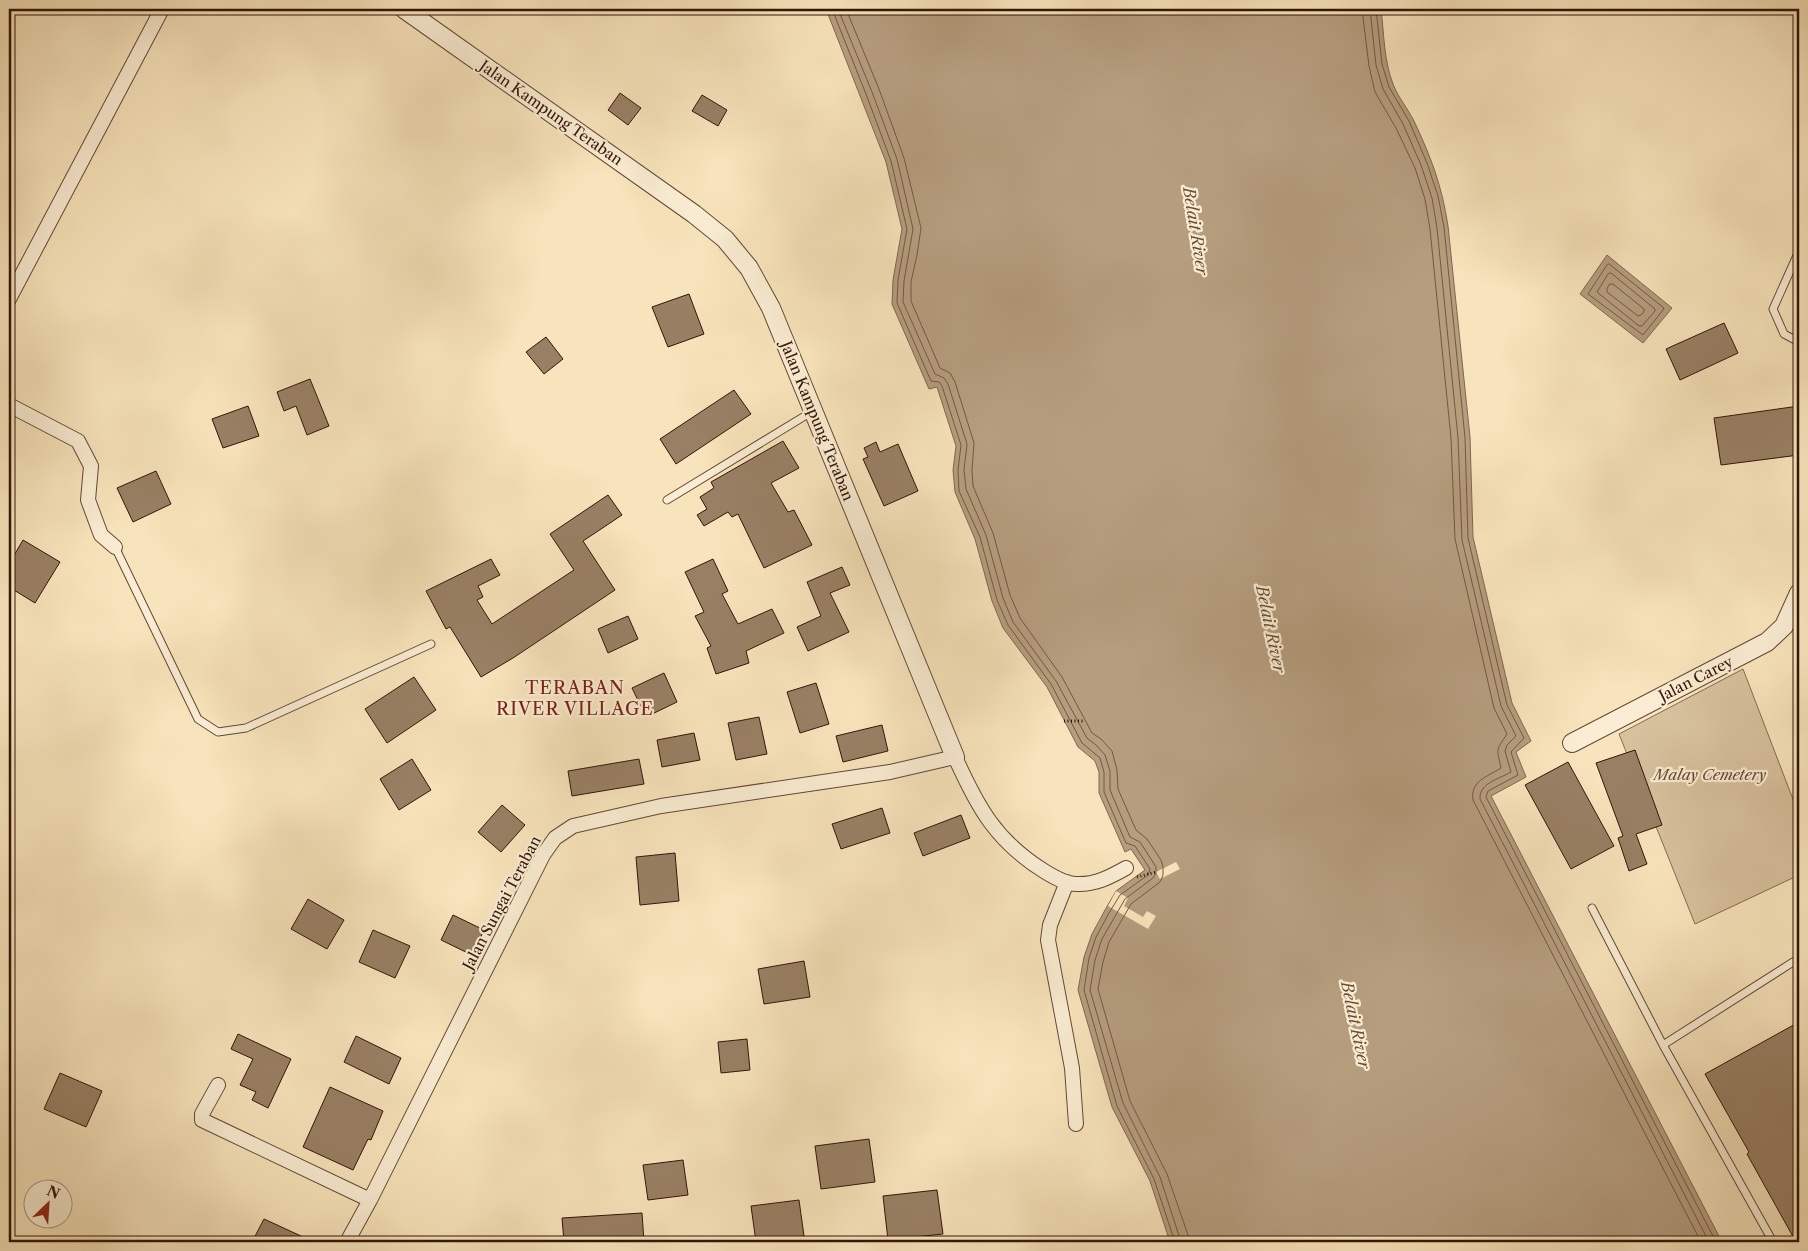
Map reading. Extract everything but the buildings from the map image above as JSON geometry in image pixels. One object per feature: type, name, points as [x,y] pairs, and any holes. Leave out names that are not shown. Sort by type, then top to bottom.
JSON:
[{"type":"street","points":[[9,300],[162,9]]},
{"type":"street","name":"Jalan Kampung Teraban","points":[[404,9],[694,214],[725,239],[750,268],[772,308],[972,795],[1001,837],[1024,858],[1050,874],[1073,884],[1094,883],[1130,873]]},
{"type":"street","points":[[9,405],[78,441],[91,466],[88,500],[101,535],[115,547]]},
{"type":"street","name":"Jalan Carey","points":[[1572,743],[1767,642],[1784,626],[1799,593]]},
{"type":"street","name":"Jalan Sungai Teraban","points":[[347,1242],[370,1200],[543,855],[555,838],[573,826],[661,806],[890,772],[956,758]]},
{"type":"street","points":[[1067,882],[1050,925],[1048,940],[1072,1068],[1076,1124]]},
{"type":"street","points":[[218,1085],[202,1114],[202,1120],[370,1200]]},
{"type":"lane","points":[[1799,251],[1773,308],[1784,334],[1799,342]]},
{"type":"lane","points":[[667,500],[813,411]]},
{"type":"lane","points":[[115,547],[198,719],[218,732],[246,728],[431,644]]},
{"type":"lane","points":[[1592,908],[1663,1044],[1773,1242]]},
{"type":"lane","points":[[1663,1044],[1799,960]]},
{"type":"path","points":[[1064,721],[1084,721]]},
{"type":"path","points":[[1130,873],[1156,872]]},
{"type":"green space","name":"Malay Cemetery","points":[[1743,669],[1799,815],[1799,875],[1695,924],[1619,734]]},
{"type":"water","name":"Belait River","points":[[826,9],[1381,9],[1386,57],[1390,75],[1395,89],[1414,121],[1426,147],[1446,211],[1470,437],[1473,537],[1512,703],[1531,741],[1516,752],[1526,777],[1491,796],[1722,1242],[1170,1242],[1150,1181],[1112,1107],[1078,990],[1084,957],[1092,934],[1105,910],[1116,891],[1145,870],[1131,849],[1125,852],[1099,793],[1099,772],[1095,761],[1078,747],[1047,687],[1003,628],[992,601],[975,539],[955,492],[953,470],[956,446],[937,387],[929,389],[892,304],[893,280],[902,229],[886,162]]},
{"type":"water","points":[[1607,255],[1672,308],[1643,343],[1580,294]]},
{"type":"pier","points":[[1176,862],[1180,869],[1160,879],[1156,872]]},
{"type":"pier","points":[[1116,891],[1128,898],[1124,906],[1143,917],[1147,911],[1156,916],[1148,929],[1108,906]]},
{"type":"district","name":"TERABAN RIVER VILLAGE","points":[[575,698]]}]
